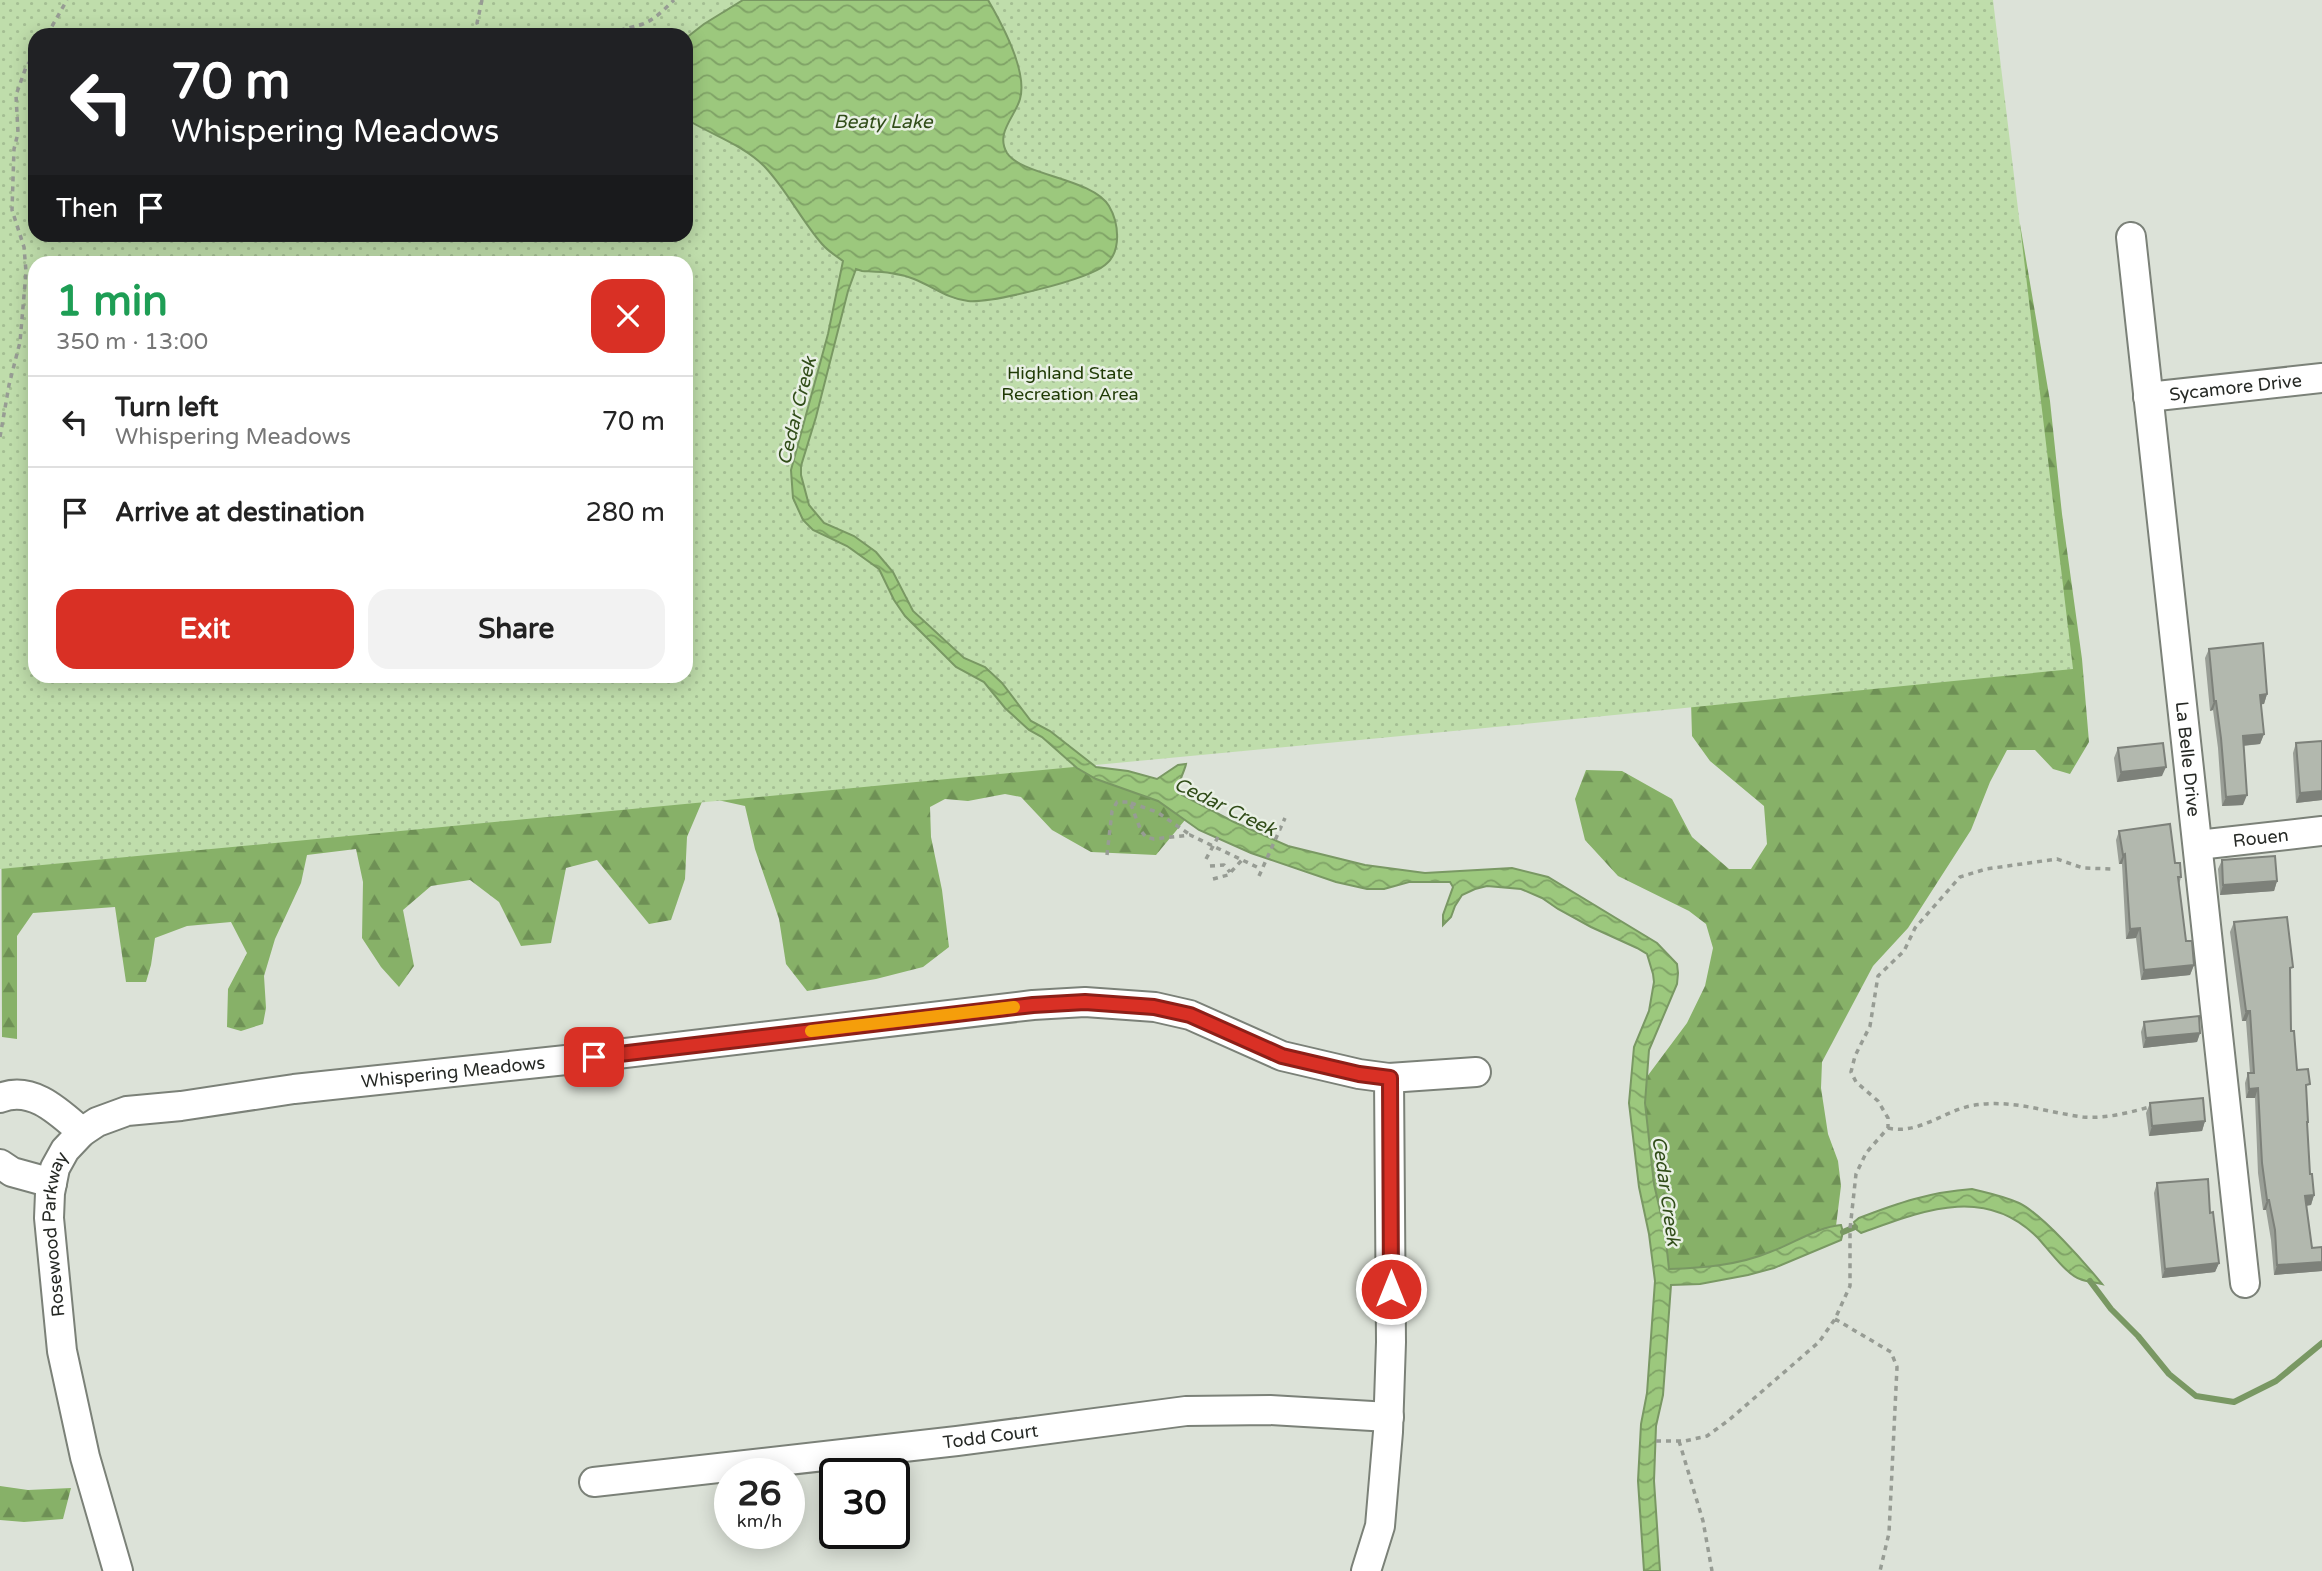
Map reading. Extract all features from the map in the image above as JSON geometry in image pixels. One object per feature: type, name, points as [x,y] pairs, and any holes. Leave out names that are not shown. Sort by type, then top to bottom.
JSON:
[{"type":"street","name":"La Belle Drive","points":[[2131,237],[2245,1283]]},
{"type":"street","name":"Sycamore Drive","points":[[2148,397],[2322,378]]},
{"type":"street","name":"Rouen","points":[[2198,845],[2322,831]]},
{"type":"street","name":"Whispering Meadows","points":[[141,1110],[294,1089],[1033,1005],[1085,1002],[1154,1007],[1190,1015],[1282,1056],[1359,1074],[1390,1078],[1476,1072]]},
{"type":"street","points":[[1366,1571],[1380,1526],[1389,1417],[1390,1078]]},
{"type":"street","points":[[0,1098],[22,1093],[52,1106],[82,1132]]},
{"type":"street","name":"Rosewood Parkway","points":[[118,1571],[85,1457],[62,1351],[49,1218],[55,1168],[65,1150],[82,1132],[97,1122],[127,1111],[141,1110]]},
{"type":"street","points":[[0,1164],[12,1172],[52,1183]]},
{"type":"street","name":"Todd Court","points":[[594,1482],[957,1441],[1186,1411],[1236,1409],[1389,1417]]},
{"type":"path","points":[[51,28],[67,0]]},
{"type":"path","points":[[479,28],[477,23],[482,0]]},
{"type":"path","points":[[624,28],[644,23],[674,0]]},
{"type":"path","points":[[0,437],[20,342],[26,272],[24,247],[12,210],[14,149],[18,133],[16,95],[28,64]]},
{"type":"path","points":[[1107,855],[1112,811],[1117,802],[1130,802],[1157,812],[1190,835],[1262,867]]},
{"type":"path","points":[[1130,802],[1146,837],[1154,839],[1190,835]]},
{"type":"path","points":[[1259,876],[1285,818]]},
{"type":"path","points":[[1206,859],[1217,837]]},
{"type":"path","points":[[1656,1441],[1679,1441],[1707,1436],[1819,1342],[1835,1319],[1850,1286],[1850,1229],[1856,1174],[1866,1153],[1888,1128],[1888,1118],[1878,1101],[1856,1082],[1851,1072],[1855,1056],[1870,1026],[1878,976],[1904,951],[1916,928],[1960,877],[1986,869],[2057,859],[2083,868],[2113,869]]},
{"type":"path","points":[[1213,879],[1224,878],[1236,870],[1242,860]]},
{"type":"path","points":[[1210,866],[1224,865],[1230,872]]},
{"type":"path","points":[[1888,1128],[1918,1127],[1970,1106],[2031,1106],[2085,1117],[2108,1117],[2158,1105]]},
{"type":"path","points":[[1835,1319],[1891,1352],[1897,1367],[1889,1534],[1880,1571]]},
{"type":"path","points":[[1679,1441],[1703,1521],[1712,1571]]},
{"type":"green space","name":"Highland State Recreation Area","points":[[0,0],[1993,0],[2073,669],[1485,728],[0,869]]},
{"type":"green space","points":[[2020,224],[2050,401],[2082,659],[2089,742],[2070,774],[2053,769],[2035,750],[2007,750],[1990,782],[1971,830],[1908,928],[1873,966],[1822,1062],[1821,1088],[1828,1134],[1838,1161],[1841,1186],[1836,1226],[1746,1260],[1708,1267],[1669,1269],[1650,1154],[1645,1103],[1646,1078],[1687,1023],[1705,986],[1713,948],[1706,924],[1689,911],[1618,876],[1585,840],[1575,799],[1586,770],[1622,771],[1672,799],[1692,837],[1729,869],[1751,869],[1767,844],[1764,806],[1710,761],[1692,736],[1690,667],[2001,271]]},
{"type":"green space","points":[[0,330],[28,607],[28,683],[693,683],[693,678],[1067,758],[1099,779],[1161,803],[1185,820],[1156,855],[1091,852],[1052,830],[1021,797],[1005,794],[968,801],[945,799],[930,807],[931,837],[942,890],[949,947],[923,967],[876,979],[807,991],[786,964],[779,919],[755,849],[745,806],[704,797],[687,837],[685,879],[671,920],[649,924],[597,860],[566,868],[551,943],[521,946],[499,902],[470,880],[431,886],[403,910],[414,966],[399,987],[381,967],[362,938],[363,882],[356,849],[307,855],[301,883],[275,939],[264,976],[266,1008],[263,1024],[241,1031],[227,1027],[228,989],[247,953],[231,922],[187,926],[155,938],[146,982],[126,982],[115,907],[33,913],[17,936],[17,1039],[2,1037]]},
{"type":"green space","points":[[0,1486],[28,1490],[71,1488],[63,1519],[24,1522],[0,1520]]},
{"type":"water","name":"Beaty Lake","points":[[743,0],[988,0],[1012,48],[1020,75],[1020,99],[1003,139],[1007,153],[1027,167],[1088,189],[1100,197],[1109,206],[1117,229],[1114,253],[1105,265],[1095,271],[1060,284],[980,301],[961,300],[908,277],[856,269],[801,466],[809,505],[824,523],[854,536],[876,552],[893,572],[913,611],[964,658],[985,667],[1002,683],[1031,721],[1050,731],[1096,767],[1128,771],[1157,779],[1178,765],[1186,764],[1180,783],[1182,795],[1288,846],[1365,865],[1425,873],[1512,868],[1548,877],[1657,943],[1677,964],[1678,973],[1677,984],[1649,1050],[1645,1103],[1654,1184],[1665,1232],[1669,1269],[1708,1267],[1746,1260],[1779,1249],[1823,1229],[1841,1225],[1841,1240],[1774,1268],[1700,1284],[1671,1285],[1663,1395],[1656,1426],[1654,1481],[1660,1571],[1644,1571],[1638,1481],[1655,1281],[1639,1187],[1629,1103],[1634,1047],[1649,1011],[1654,982],[1647,954],[1521,889],[1487,886],[1462,895],[1451,917],[1443,925],[1443,915],[1453,887],[1450,882],[1409,882],[1384,889],[1367,889],[1336,882],[1251,853],[1199,830],[1158,801],[1096,779],[1077,768],[1042,737],[1029,730],[1005,708],[984,682],[956,667],[905,616],[879,569],[847,546],[813,530],[803,520],[793,498],[791,470],[828,334],[843,261],[822,244],[764,166],[737,146],[693,123],[693,33]]},
{"type":"water","points":[[1972,1189],[2008,1198],[2039,1217],[2102,1284],[2075,1277],[2018,1221],[1997,1211],[1952,1207],[1907,1217],[1861,1233],[1854,1222],[1914,1199]]},
{"type":"building","points":[[2263,643],[2267,694],[2260,695],[2264,734],[2243,736],[2247,795],[2226,797],[2209,649]]},
{"type":"building","points":[[2322,741],[2322,791],[2300,793],[2296,743]]},
{"type":"building","points":[[2163,743],[2166,767],[2121,772],[2118,748]]},
{"type":"building","points":[[2170,824],[2175,863],[2180,863],[2181,877],[2178,877],[2186,941],[2192,941],[2194,965],[2144,970],[2140,928],[2130,929],[2125,854],[2123,855],[2119,831]]},
{"type":"building","points":[[2275,856],[2277,881],[2223,885],[2222,860]]},
{"type":"building","points":[[2287,917],[2293,967],[2290,968],[2291,1031],[2294,1031],[2297,1070],[2308,1069],[2310,1084],[2306,1085],[2307,1122],[2314,1195],[2305,1196],[2312,1248],[2322,1247],[2322,1262],[2277,1265],[2275,1230],[2267,1200],[2262,1163],[2258,1088],[2249,1089],[2248,1073],[2254,1073],[2250,1011],[2246,1011],[2234,922]]},
{"type":"building","points":[[2199,1016],[2200,1033],[2146,1038],[2144,1022]]},
{"type":"building","points":[[2203,1098],[2205,1121],[2152,1126],[2150,1103]]},
{"type":"building","points":[[2208,1179],[2210,1213],[2213,1212],[2219,1263],[2165,1269],[2157,1183]]},
{"type":"waterway","points":[[1843,1232],[1855,1227]]},
{"type":"waterway","points":[[2090,1281],[2111,1309],[2138,1336],[2169,1374],[2196,1396],[2234,1402],[2276,1381],[2322,1343]]},
{"type":"slow traffic","points":[[811,1031],[1014,1007]]},
{"type":"route","points":[[594,1057],[1033,1005],[1085,1002],[1154,1007],[1190,1015],[1282,1056],[1359,1074],[1390,1078],[1391,1289]]},
{"type":"water label","name":"Cedar Creek","points":[[797,411]]},
{"type":"water label","name":"Cedar Creek","points":[[1225,807]]},
{"type":"water label","name":"Cedar Creek","points":[[1666,1191]]}]
